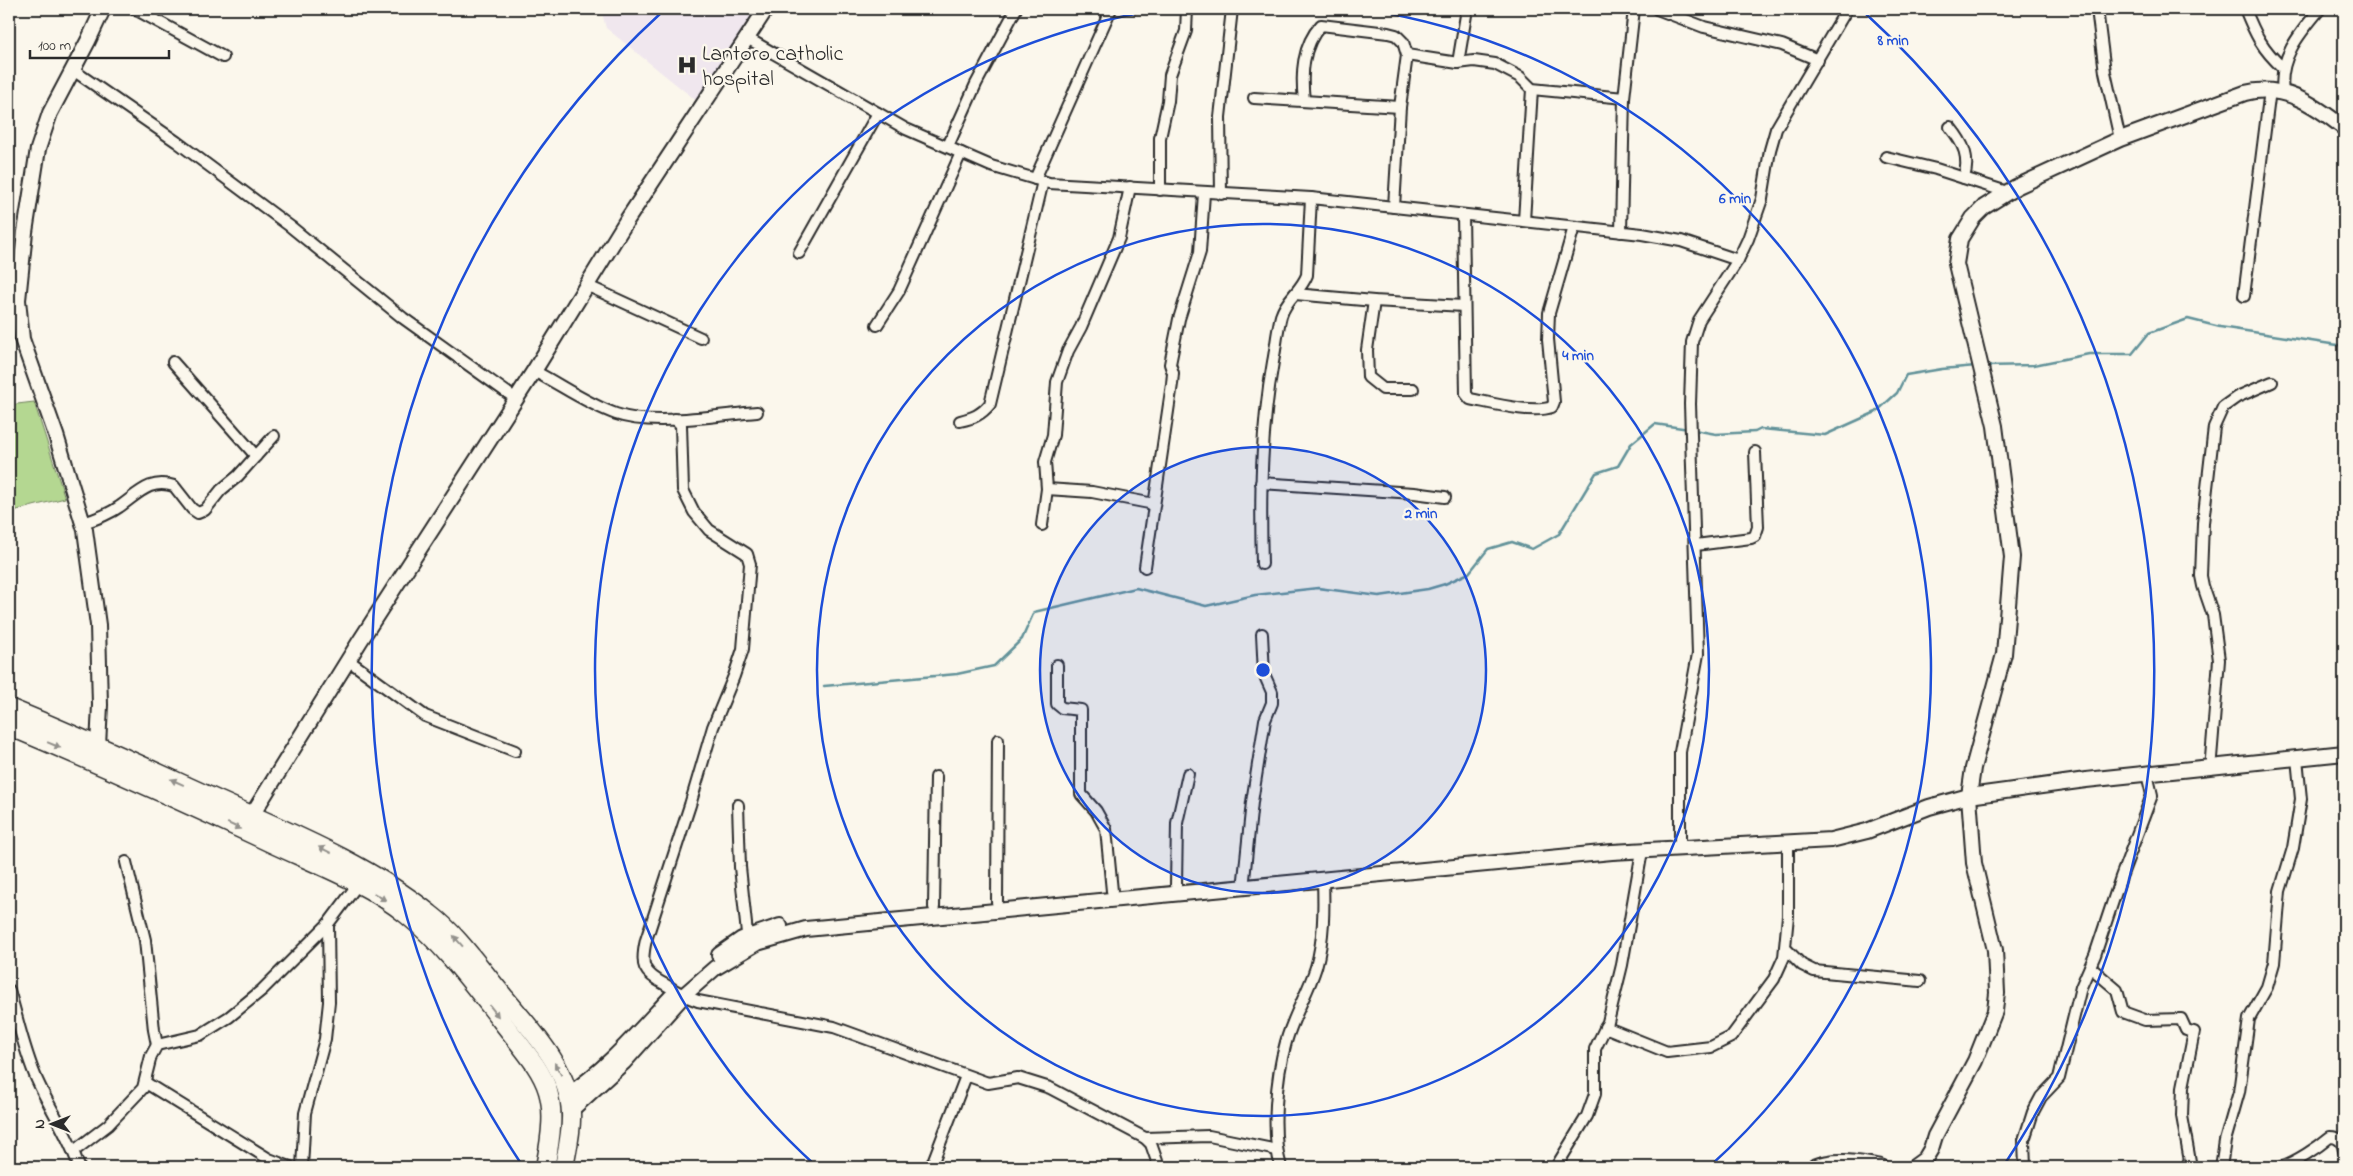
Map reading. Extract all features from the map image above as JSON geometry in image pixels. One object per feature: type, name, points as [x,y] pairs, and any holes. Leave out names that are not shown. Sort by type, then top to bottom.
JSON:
[{"type":"highway","points":[[9,708],[252,815],[375,875],[432,915],[454,937],[531,1030],[560,1072],[570,1103],[564,1167]]},
{"type":"highway","points":[[9,726],[127,776],[358,884],[406,914],[438,943],[539,1068],[551,1096],[553,1113],[552,1134],[545,1167]]},
{"type":"street","points":[[98,746],[100,705],[98,625],[83,523],[56,435],[22,339],[18,300],[25,232],[38,149],[50,113],[103,9]]},
{"type":"street","points":[[135,9],[223,57]]},
{"type":"street","points":[[252,815],[348,660],[534,371],[586,284],[766,9]]},
{"type":"street","points":[[948,146],[976,84],[1016,9]]},
{"type":"street","points":[[960,421],[979,415],[990,404],[1039,180],[1111,9]]},
{"type":"street","points":[[1160,190],[1160,138],[1170,75],[1186,31],[1187,9]]},
{"type":"street","points":[[1221,194],[1220,117],[1232,9]]},
{"type":"street","points":[[1458,63],[1468,9]]},
{"type":"street","points":[[1621,232],[1624,98],[1634,9]]},
{"type":"street","points":[[1657,9],[1704,27],[1782,45],[1818,60]]},
{"type":"street","points":[[1680,845],[1679,759],[1698,654],[1690,404],[1691,354],[1694,332],[1748,240],[1762,199],[1770,150],[1776,129],[1847,9]]},
{"type":"street","points":[[2097,9],[2105,72],[2120,139]]},
{"type":"street","points":[[2245,9],[2255,35],[2266,53],[2283,68]]},
{"type":"street","points":[[2244,296],[2277,91],[2284,61],[2298,38],[2320,9]]},
{"type":"street","points":[[1304,101],[1303,61],[1315,31],[1321,25],[1396,35],[1404,42],[1407,55],[1400,107],[1394,207]]},
{"type":"street","points":[[747,38],[906,129],[991,166],[1039,180],[1067,185],[1311,198],[1621,232],[1673,239],[1738,260]]},
{"type":"street","points":[[1407,55],[1458,63],[1474,61],[1495,64],[1520,77],[1532,89],[1624,98]]},
{"type":"street","points":[[73,70],[177,142],[290,227],[403,318],[516,399]]},
{"type":"street","points":[[1524,222],[1532,89]]},
{"type":"street","points":[[1914,1167],[1925,1159],[1931,1149],[1935,1136],[1986,1037],[1995,1011],[1995,950],[1974,862],[1970,792],[1973,768],[2004,654],[2012,557],[1995,426],[1958,273],[1956,251],[1966,228],[1973,218],[1984,207],[2007,192],[2120,139],[2238,96],[2260,90],[2277,91],[2305,102],[2344,128]]},
{"type":"street","points":[[1254,98],[1400,107]]},
{"type":"street","points":[[800,253],[878,113]]},
{"type":"street","points":[[1950,127],[1965,149],[1967,159],[1964,178]]},
{"type":"street","points":[[877,325],[899,291],[961,153]]},
{"type":"street","points":[[1886,157],[1964,178],[2007,192]]},
{"type":"street","points":[[1042,525],[1047,489],[1045,462],[1053,435],[1057,382],[1068,351],[1081,328],[1119,238],[1130,188]]},
{"type":"street","points":[[1145,567],[1172,384],[1173,374],[1170,364],[1179,319],[1200,252],[1204,193]]},
{"type":"street","points":[[1262,564],[1262,483],[1266,405],[1281,317],[1287,303],[1302,286],[1307,275],[1311,198]]},
{"type":"street","points":[[1463,215],[1466,394],[1470,400],[1527,408],[1552,407],[1554,402],[1548,339],[1549,314],[1574,227]]},
{"type":"street","points":[[586,284],[701,338]]},
{"type":"street","points":[[1295,294],[1374,302],[1464,306]]},
{"type":"street","points":[[1374,302],[1367,350],[1368,378],[1383,389],[1413,389]]},
{"type":"street","points":[[173,362],[256,456]]},
{"type":"street","points":[[534,371],[616,414],[630,417],[675,419],[756,412]]},
{"type":"street","points":[[2211,758],[2218,660],[2214,615],[2202,586],[2201,576],[2203,523],[2214,427],[2224,407],[2237,398],[2272,382]]},
{"type":"street","points":[[675,419],[681,425],[683,490],[698,518],[709,530],[748,554],[750,564],[743,649],[713,727],[644,950],[643,962],[649,975],[679,994],[834,1027],[988,1083],[1018,1078],[1050,1088],[1145,1138],[1151,1144],[1159,1167]]},
{"type":"street","points":[[83,523],[104,515],[144,488],[155,483],[174,486],[192,509],[198,513],[205,510],[221,490],[238,476],[274,436]]},
{"type":"street","points":[[1696,545],[1756,536],[1758,527],[1756,452]]},
{"type":"street","points":[[1262,483],[1414,493],[1445,497]]},
{"type":"street","points":[[1047,489],[1092,492],[1154,504]]},
{"type":"street","points":[[1244,880],[1252,802],[1265,720],[1272,703],[1272,692],[1264,674],[1262,634]]},
{"type":"street","points":[[348,660],[425,716],[515,751]]},
{"type":"street","points":[[1057,665],[1057,704],[1062,708],[1081,710],[1081,794],[1096,811],[1106,829],[1112,891]]},
{"type":"street","points":[[997,902],[998,740]]},
{"type":"street","points":[[748,942],[828,926],[1642,851],[1680,845],[1831,833],[1866,824],[1927,801],[1970,792],[2211,758],[2344,745]]},
{"type":"street","points":[[570,1103],[624,1062],[701,968],[748,942],[803,921],[1576,848],[1788,843],[1831,840],[1855,834],[1970,792],[2344,753]]},
{"type":"street","points":[[2221,1167],[2225,1141],[2240,1092],[2249,1019],[2271,978],[2275,956],[2280,891],[2293,848],[2301,799],[2297,758]]},
{"type":"street","points":[[1176,885],[1177,823],[1188,774]]},
{"type":"street","points":[[2025,1167],[2024,1140],[2033,1112],[2040,1097],[2059,1078],[2081,988],[2152,795],[2147,774]]},
{"type":"street","points":[[934,908],[936,777]]},
{"type":"street","points":[[738,805],[740,867],[748,942]]},
{"type":"street","points":[[1605,1027],[1667,1052],[1712,1047],[1731,1037],[1774,978],[1784,958],[1788,916],[1788,843]]},
{"type":"street","points":[[1556,1167],[1592,1104],[1595,1094],[1594,1056],[1605,1027],[1622,965],[1642,851]]},
{"type":"street","points":[[74,1151],[108,1125],[146,1083],[151,1056],[157,1045],[145,940],[126,862]]},
{"type":"street","points":[[1281,1167],[1277,1150],[1277,1096],[1280,1069],[1286,1042],[1316,965],[1324,906],[1323,880]]},
{"type":"street","points":[[157,1045],[200,1035],[217,1026],[262,990],[328,924],[358,884]]},
{"type":"street","points":[[302,1167],[305,1113],[325,1039],[330,1002],[328,924]]},
{"type":"street","points":[[1785,948],[1802,966],[1814,971],[1920,981]]},
{"type":"street","points":[[2090,967],[2117,990],[2123,1012],[2145,1020],[2181,1019],[2186,1030],[2194,1032],[2183,1087],[2182,1116],[2191,1167]]},
{"type":"street","points":[[9,990],[26,1052],[36,1079],[74,1151],[79,1167]]},
{"type":"street","points":[[931,1167],[966,1076]]},
{"type":"street","points":[[146,1083],[269,1159],[290,1167]]},
{"type":"street","points":[[1145,1138],[1209,1136],[1277,1150]]},
{"type":"street","points":[[2281,1167],[2303,1154],[2314,1151],[2330,1137],[2336,1137],[2341,1141],[2344,1152]]},
{"type":"street","points":[[1931,1149],[1933,1167]]},
{"type":"street","points":[[1814,1167],[1821,1164],[1841,1162],[1881,1167]]},
{"type":"shaded area","name":"Lantoro catholic hospital","points":[[601,9],[759,9],[698,102],[606,28]]},
{"type":"green space","points":[[34,402],[65,498],[9,512],[9,405]]},
{"type":"waterway","points":[[1984,366],[2034,365],[2089,354],[2132,354],[2149,333],[2188,319],[2220,327],[2344,346]]},
{"type":"waterway","points":[[1694,430],[1716,434],[1755,432],[1761,429],[1825,435],[1876,412],[1897,393],[1906,375],[1976,366]]},
{"type":"waterway","points":[[824,686],[957,674],[994,666],[1022,639],[1034,612],[1136,588],[1206,606],[1255,595],[1318,588],[1379,596],[1428,589],[1445,584],[1469,573],[1488,549],[1512,542],[1532,549],[1559,534],[1596,473],[1618,466],[1631,444],[1655,424],[1689,429]]},
{"type":"place","name":"Lantoro catholic hospital","points":[[687,65]]}]
